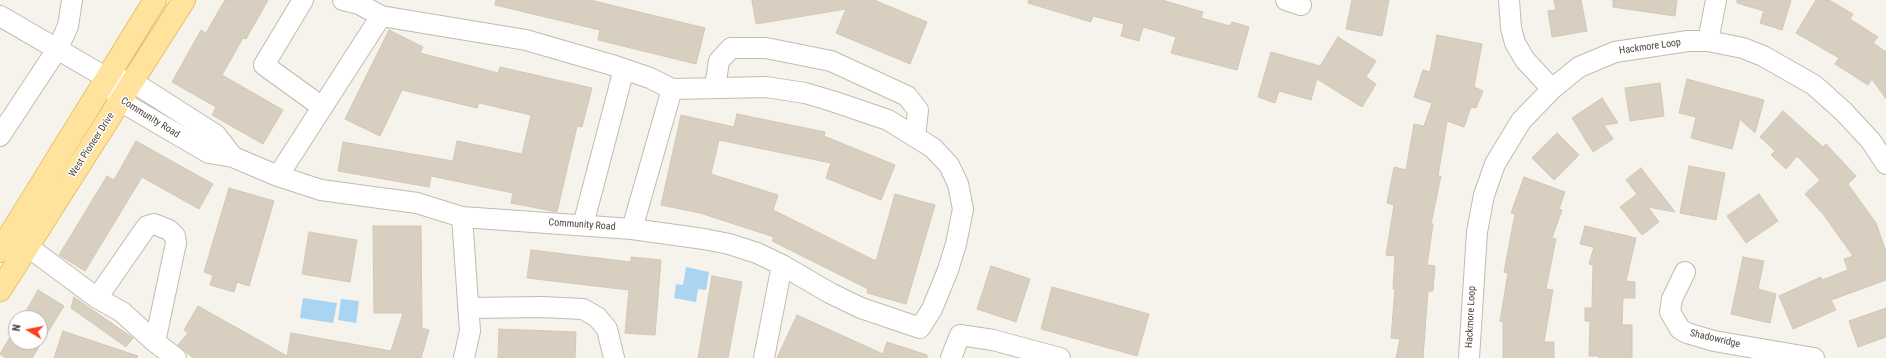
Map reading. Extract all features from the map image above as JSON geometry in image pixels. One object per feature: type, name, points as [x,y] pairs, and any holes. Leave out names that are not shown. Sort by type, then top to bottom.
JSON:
[{"type":"main road","points":[[0,251],[155,0]]},
{"type":"main road","name":"West Pioneer Drive","points":[[0,290],[184,0]]},
{"type":"street","points":[[0,136],[58,48],[68,26],[72,0]]},
{"type":"street","points":[[303,0],[264,65],[322,107]]},
{"type":"street","points":[[343,0],[359,4],[380,16],[526,40],[624,70],[672,88],[766,88],[805,93],[832,100],[888,120],[914,137],[918,110],[907,96],[831,61],[766,48],[731,48],[719,61],[715,87]]},
{"type":"street","points":[[1509,0],[1511,28],[1515,43],[1525,60],[1552,89]]},
{"type":"street","points":[[1708,41],[1716,0]]},
{"type":"street","points":[[0,16],[58,48],[107,78]]},
{"type":"street","points":[[278,176],[380,16]]},
{"type":"street","name":"Hackmore Loop","points":[[1469,358],[1476,240],[1484,195],[1495,164],[1521,121],[1552,89],[1579,67],[1614,52],[1688,41],[1708,41],[1743,48],[1763,56],[1814,85],[1844,112],[1871,141],[1886,164]]},
{"type":"street","points":[[583,226],[624,70]]},
{"type":"street","name":"Community Road","points":[[107,78],[133,82],[216,135],[233,157]]},
{"type":"street","name":"Community Road","points":[[107,78],[120,101],[209,153],[233,157],[278,176],[321,190],[417,203],[462,217],[632,229],[730,244],[757,253],[782,265],[830,293],[861,308],[920,328],[932,309],[948,270],[958,239],[963,209],[958,184],[949,165],[933,148],[914,137]]},
{"type":"street","points":[[632,229],[672,88]]},
{"type":"street","points":[[462,217],[470,331],[464,358]]},
{"type":"street","points":[[97,298],[147,226],[154,224],[169,230],[175,236],[176,243],[155,342]]},
{"type":"street","points":[[27,246],[97,298],[122,312],[155,342],[176,358]]},
{"type":"street","points":[[764,358],[782,265]]},
{"type":"street","name":"Shadowridge","points":[[1685,272],[1672,299],[1670,312],[1680,329],[1687,333],[1714,341],[1814,358]]},
{"type":"street","points":[[468,308],[542,307],[583,309],[596,317],[607,329],[614,358]]},
{"type":"street","points":[[951,358],[960,335],[993,340],[1060,358]]},
{"type":"water","points":[[686,267],[709,272],[706,290],[698,289],[696,302],[674,298],[676,284],[683,285]]},
{"type":"water","points":[[303,298],[337,303],[333,323],[300,318]]},
{"type":"water","points":[[341,299],[359,301],[356,323],[338,320]]},
{"type":"building","points":[[225,0],[268,0],[246,39],[243,38],[222,75],[283,110],[263,144],[212,115],[216,107],[172,82],[201,30],[206,33]]},
{"type":"building","points":[[496,0],[590,0],[705,28],[696,64],[598,40],[600,30],[495,5]]},
{"type":"building","points":[[752,0],[874,0],[927,22],[910,64],[836,33],[846,9],[756,24]]},
{"type":"building","points":[[1029,0],[1162,0],[1203,12],[1201,18],[1230,26],[1232,22],[1249,27],[1237,70],[1171,53],[1176,37],[1143,27],[1139,41],[1121,36],[1124,24],[1093,16],[1091,22],[1028,3]]},
{"type":"building","points":[[1352,0],[1389,0],[1382,36],[1346,29]]},
{"type":"building","points":[[1554,0],[1581,0],[1587,31],[1552,37],[1548,11],[1556,10]]},
{"type":"building","points":[[1613,0],[1677,0],[1675,16],[1613,7]]},
{"type":"building","points":[[1737,0],[1791,0],[1782,30],[1760,23],[1764,11],[1737,3]]},
{"type":"building","points":[[1816,0],[1829,0],[1853,14],[1850,19],[1878,37],[1873,43],[1886,52],[1886,99],[1872,79],[1868,85],[1835,64],[1839,58],[1796,33]]},
{"type":"building","points":[[389,30],[423,47],[420,53],[498,73],[500,67],[592,88],[582,127],[577,126],[557,212],[511,203],[513,193],[431,176],[429,187],[338,171],[343,142],[453,161],[457,141],[522,154],[531,115],[479,103],[477,108],[402,90],[380,136],[345,119]]},
{"type":"building","points":[[1437,35],[1482,44],[1474,87],[1483,91],[1476,108],[1471,107],[1464,127],[1447,121],[1438,176],[1441,176],[1431,224],[1433,224],[1427,265],[1435,266],[1433,291],[1428,291],[1423,358],[1396,358],[1400,339],[1391,338],[1395,289],[1393,289],[1395,256],[1386,255],[1394,205],[1387,203],[1394,167],[1406,170],[1414,124],[1424,126],[1432,103],[1414,97],[1423,70],[1430,72]]},
{"type":"building","points":[[1338,37],[1376,61],[1366,77],[1376,84],[1362,107],[1317,79],[1311,100],[1279,91],[1275,103],[1258,97],[1271,52],[1320,66]]},
{"type":"building","points":[[1687,79],[1764,100],[1755,133],[1740,119],[1732,149],[1691,138],[1696,117],[1679,113]]},
{"type":"building","points":[[1660,83],[1664,116],[1630,121],[1625,88]]},
{"type":"building","points":[[1602,98],[1618,123],[1604,125],[1613,139],[1593,152],[1572,118]]},
{"type":"building","points":[[1783,111],[1823,147],[1826,144],[1856,176],[1848,184],[1876,223],[1886,252],[1886,280],[1831,300],[1836,310],[1793,329],[1779,296],[1821,277],[1822,280],[1848,270],[1844,259],[1853,256],[1823,214],[1805,194],[1820,180],[1797,156],[1786,169],[1771,155],[1775,151],[1760,137]]},
{"type":"building","points":[[737,114],[825,132],[824,136],[895,165],[881,200],[826,178],[831,163],[719,140],[711,174],[778,195],[773,210],[876,261],[895,194],[935,205],[906,304],[867,293],[868,289],[772,241],[774,237],[700,213],[661,205],[681,115],[734,127]]},
{"type":"building","points":[[1557,133],[1579,155],[1554,180],[1532,158]]},
{"type":"building","points":[[136,141],[213,184],[199,209],[142,177],[85,271],[59,255],[107,176],[114,180]]},
{"type":"building","points":[[1689,166],[1725,173],[1716,220],[1680,213]]},
{"type":"building","points":[[1641,168],[1675,212],[1648,207],[1659,222],[1642,235],[1620,207],[1637,194],[1626,180]]},
{"type":"building","points":[[1524,177],[1565,192],[1559,209],[1562,210],[1552,238],[1556,239],[1546,289],[1553,290],[1544,342],[1554,342],[1554,358],[1503,358],[1503,322],[1500,321],[1508,273],[1504,272],[1515,214],[1511,213]]},
{"type":"building","points":[[229,188],[274,201],[249,286],[237,282],[234,292],[210,285],[213,275],[204,272]]},
{"type":"building","points":[[1759,194],[1778,221],[1746,243],[1727,216]]},
{"type":"building","points":[[373,226],[421,226],[422,328],[429,330],[421,358],[193,358],[178,345],[188,333],[184,330],[198,306],[287,356],[291,333],[391,351],[403,313],[374,313]]},
{"type":"building","points":[[1585,226],[1636,238],[1626,281],[1635,282],[1635,298],[1623,298],[1622,325],[1632,325],[1632,358],[1599,358],[1599,356],[1589,356],[1590,321],[1585,321],[1585,308],[1592,308],[1593,265],[1589,264],[1594,247],[1580,244]]},
{"type":"building","points":[[309,232],[357,240],[350,282],[302,274]]},
{"type":"building","points":[[531,250],[631,262],[631,257],[661,260],[655,335],[625,333],[629,290],[527,278]]},
{"type":"building","points":[[1743,257],[1764,261],[1758,289],[1776,294],[1770,323],[1731,314]]},
{"type":"building","points":[[991,266],[1030,279],[1016,322],[977,309]]},
{"type":"building","points":[[712,276],[742,282],[728,358],[698,358]]},
{"type":"building","points":[[1052,287],[1149,314],[1137,356],[1041,329]]},
{"type":"building","points":[[38,290],[64,306],[48,332],[48,310],[27,310]]},
{"type":"building","points":[[74,297],[133,338],[126,347],[71,308]]},
{"type":"building","points":[[1886,308],[1886,337],[1858,347],[1849,321]]},
{"type":"building","points":[[797,315],[883,354],[887,342],[927,355],[927,358],[777,358]]},
{"type":"building","points":[[499,329],[576,332],[575,358],[498,358]]},
{"type":"building","points":[[63,331],[138,356],[137,358],[54,358]]},
{"type":"building","points":[[8,340],[8,350],[37,350],[32,358],[6,358],[0,354]]}]
